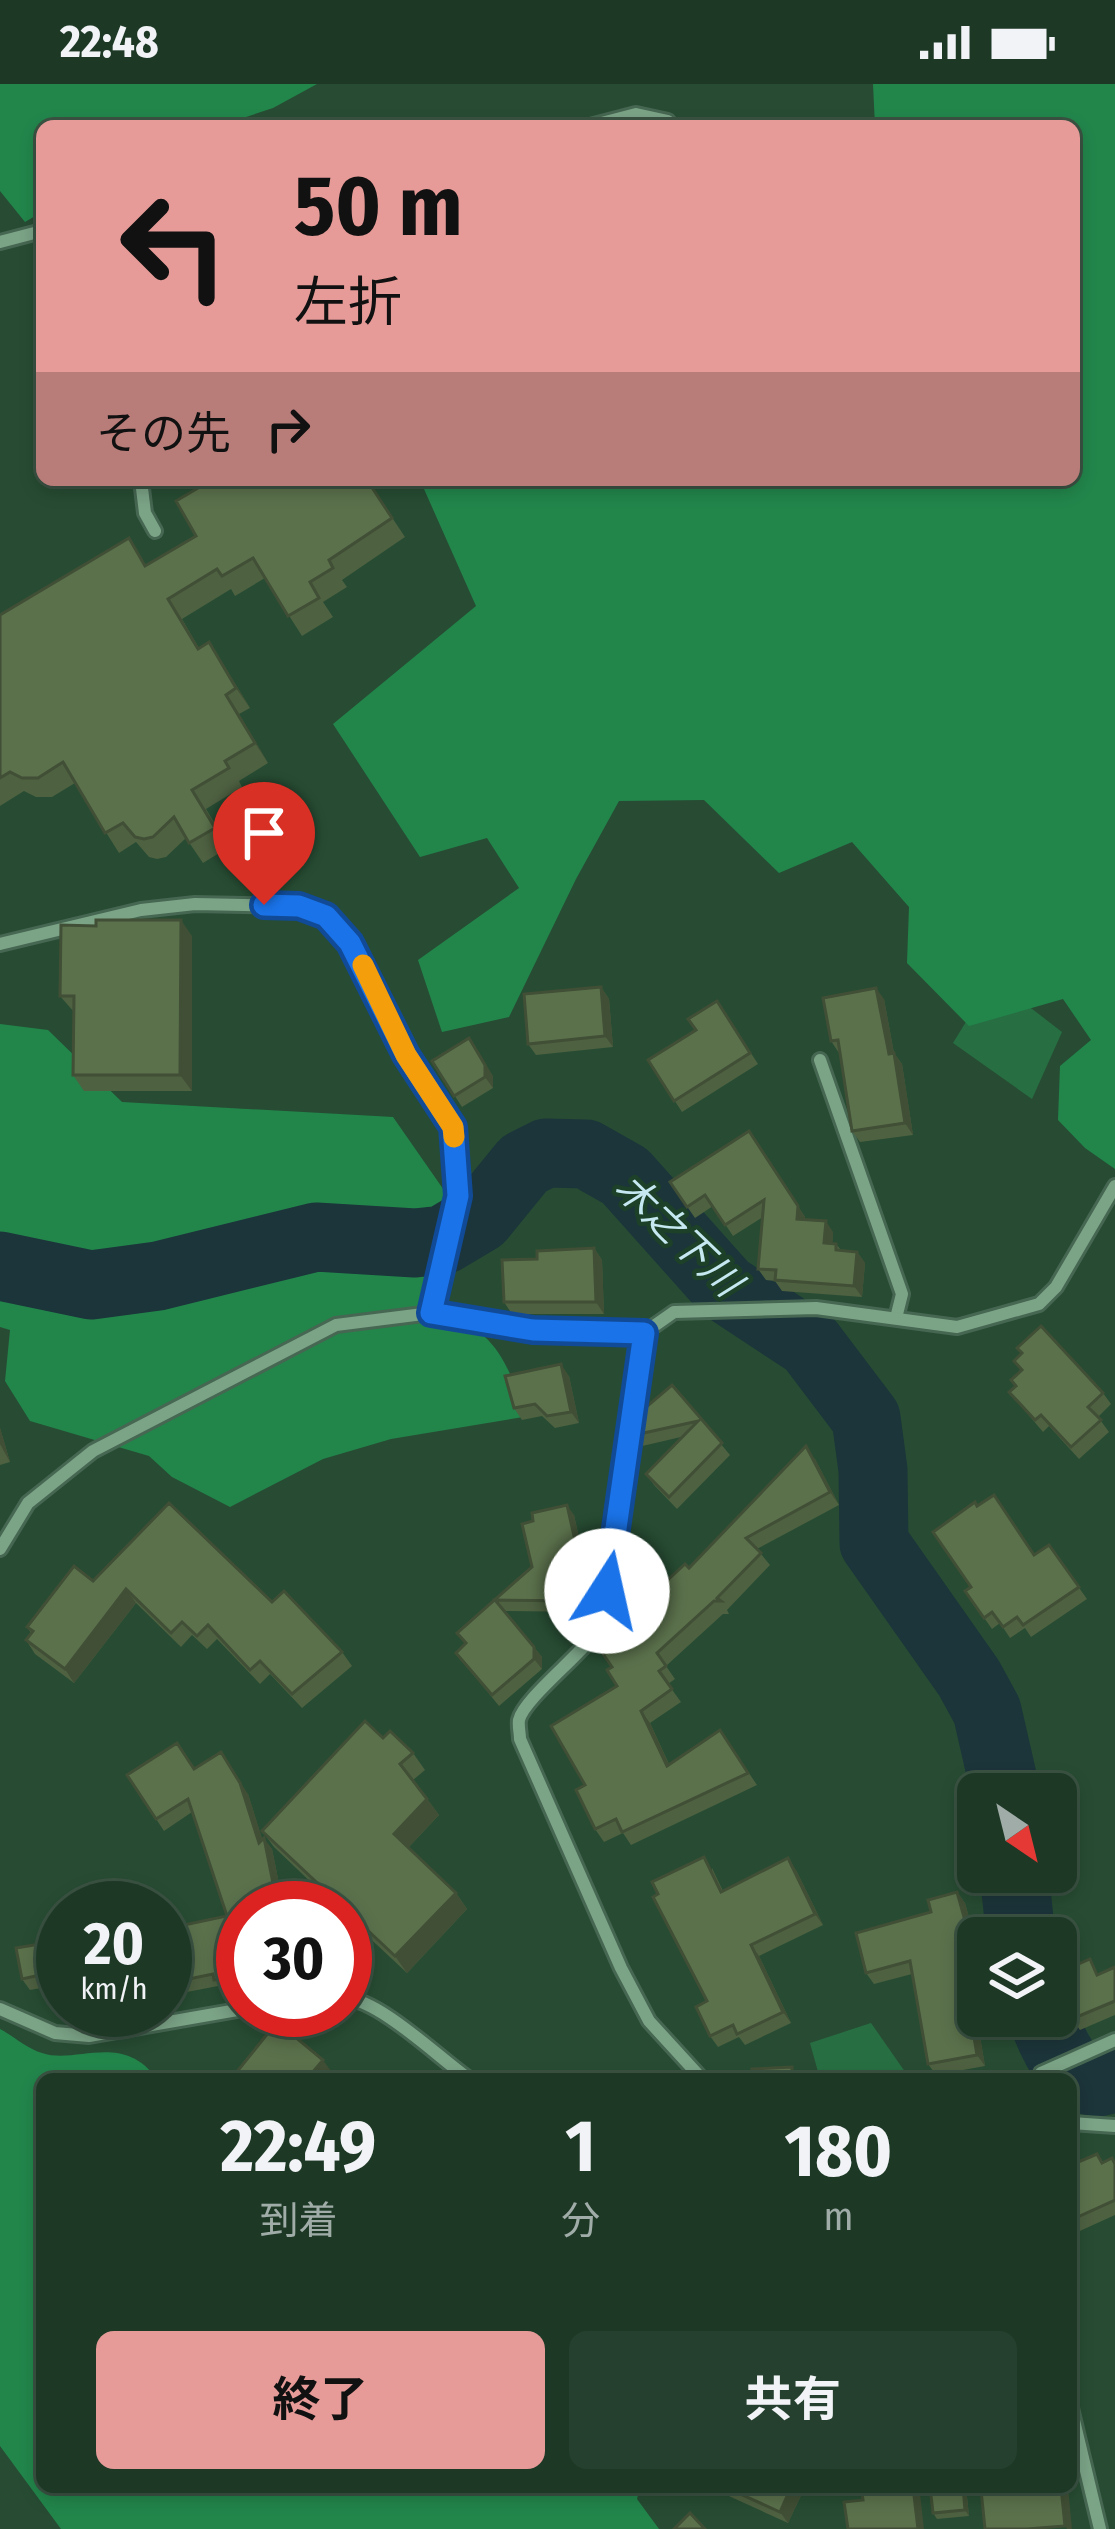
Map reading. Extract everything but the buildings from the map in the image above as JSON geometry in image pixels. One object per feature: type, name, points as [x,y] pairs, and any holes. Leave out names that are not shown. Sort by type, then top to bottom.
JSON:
[{"type":"street","points":[[613,120],[636,114],[663,120]]},
{"type":"street","points":[[0,242],[36,233]]},
{"type":"street","points":[[142,486],[145,513],[155,531]]},
{"type":"street","points":[[0,944],[141,910],[195,904],[299,906],[326,916],[350,943],[406,1055],[453,1127],[458,1196],[431,1313]]},
{"type":"street","points":[[820,1060],[902,1294],[896,1318]]},
{"type":"street","points":[[0,1549],[28,1503],[92,1451],[336,1324],[431,1313],[533,1330],[644,1333],[674,1312],[816,1308],[957,1327],[1040,1304],[1056,1286],[1115,1186]]},
{"type":"street","points":[[644,1333],[601,1626],[589,1646],[529,1703],[519,1718],[520,1739],[649,2021],[697,2073]]},
{"type":"street","points":[[0,2009],[55,2033],[89,2036],[216,2014]]},
{"type":"street","points":[[372,2009],[461,2073]]},
{"type":"street","points":[[1046,2073],[1115,2040]]},
{"type":"street","points":[[1077,2123],[1115,2126]]},
{"type":"street","points":[[1077,2433],[1100,2529]]},
{"type":"green space","points":[[0,84],[317,84],[273,108],[237,120],[36,120],[36,216],[25,222],[0,191]]},
{"type":"green space","points":[[873,84],[1115,84],[1115,1169],[1085,1148],[1058,1120],[1060,1066],[1091,1040],[1063,999],[969,1026],[907,963],[909,907],[852,842],[779,873],[704,800],[619,801],[509,1017],[442,1032],[418,960],[519,888],[487,838],[420,857],[333,724],[476,606],[423,486],[1080,486],[1080,120],[875,120]]},
{"type":"green space","points":[[1005,988],[1062,1032],[1032,1099],[953,1043],[977,1004]]},
{"type":"green space","points":[[0,1024],[48,1030],[122,1102],[393,1117],[455,1206],[431,1302],[471,1326],[494,1347],[529,1416],[391,1439],[323,1459],[230,1507],[172,1477],[149,1456],[30,1421],[5,1381],[10,1330],[0,1327]]},
{"type":"green space","points":[[871,2023],[906,2073],[818,2073],[810,2043]]},
{"type":"green space","points":[[0,2029],[42,2053],[114,2053],[129,2056],[151,2073],[36,2073],[36,2493],[638,2493],[637,2499],[659,2529],[61,2529],[0,2446]]},
{"type":"waterway","name":"木之下川","points":[[0,1266],[91,1285],[158,1276],[316,1237],[415,1243],[443,1240],[480,1218],[524,1164],[546,1153],[586,1154],[625,1176],[725,1288],[810,1344],[866,1418],[873,1470],[874,1543],[969,1678],[987,1711],[1001,1773]]},
{"type":"waterway","name":"木之下川","points":[[1016,1893],[1019,1917]]},
{"type":"waterway","name":"木之下川","points":[[1052,2037],[1075,2073]]},
{"type":"waterway","name":"木之下川","points":[[1077,2075],[1088,2081],[1115,2076]]},
{"type":"slow traffic","points":[[363,965],[406,1055],[453,1127],[454,1137]]},
{"type":"route","points":[[264,905],[299,906],[326,916],[350,943],[406,1055],[453,1127],[458,1196],[431,1313],[533,1330],[644,1333],[607,1591]]}]
